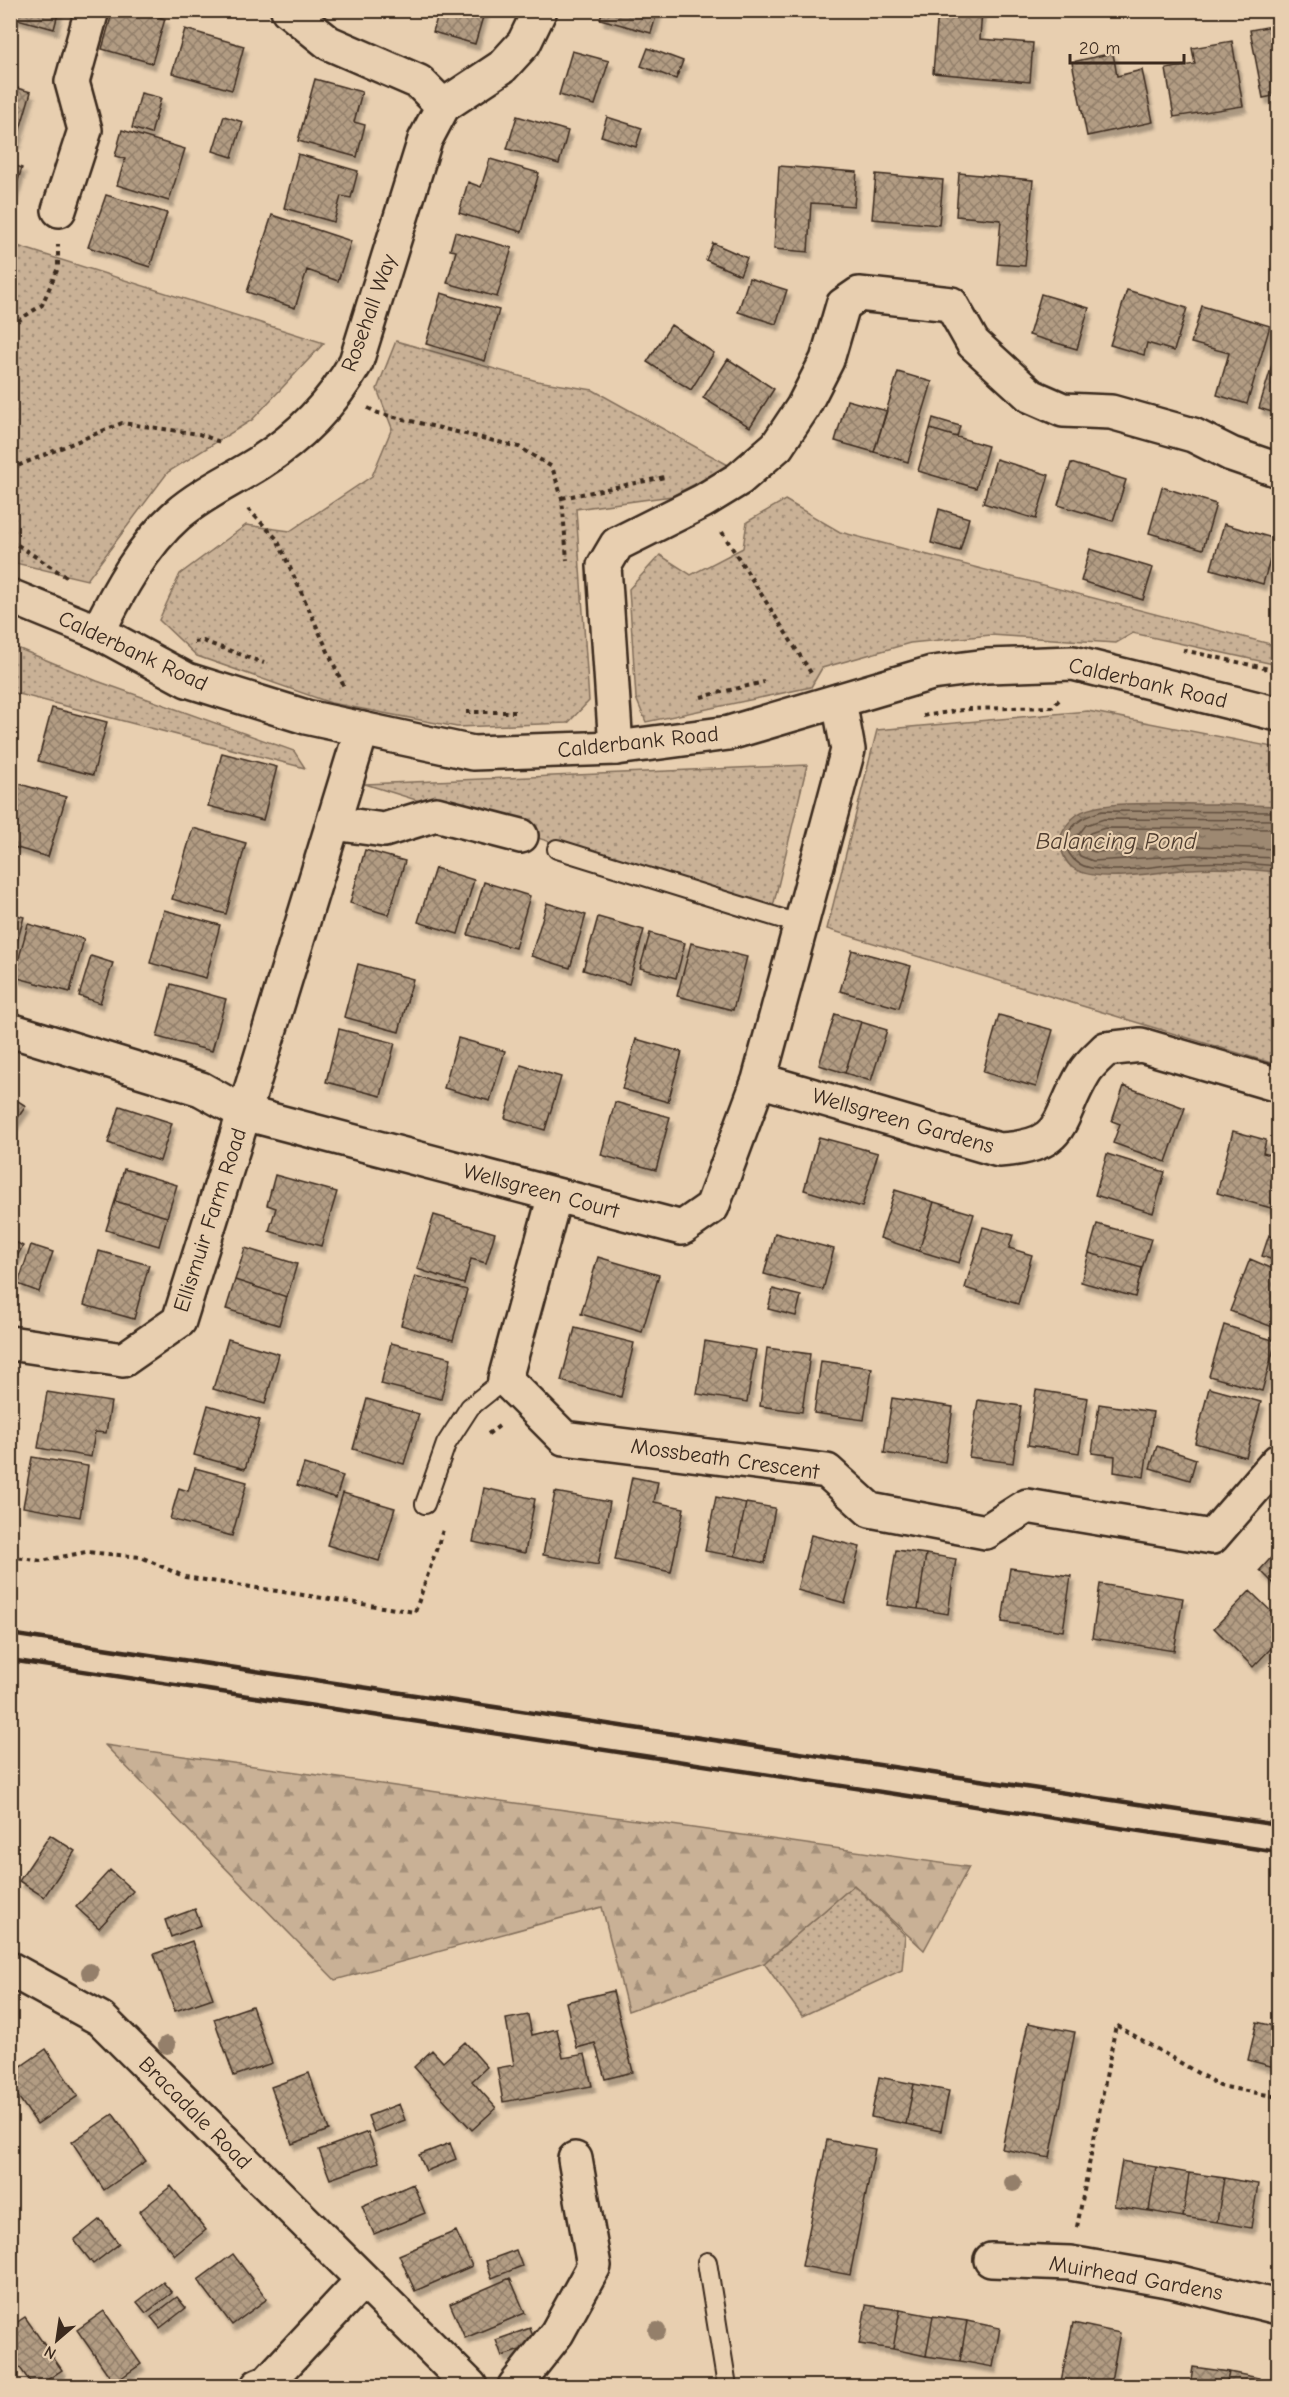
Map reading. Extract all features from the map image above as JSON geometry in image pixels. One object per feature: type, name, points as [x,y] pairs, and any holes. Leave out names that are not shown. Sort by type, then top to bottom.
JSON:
[{"type":"street","points":[[59,210],[85,130],[72,82],[92,10]]},
{"type":"street","points":[[288,10],[329,44],[419,82],[443,106]]},
{"type":"street","name":"Rosehall Way","points":[[105,619],[155,539],[178,514],[224,483],[260,463],[310,422],[338,393],[356,362],[425,140],[443,106],[502,67],[524,43],[540,10]]},
{"type":"street","points":[[616,748],[604,566],[617,544],[703,501],[739,479],[777,446],[803,407],[827,360],[843,305],[859,294],[951,304],[973,343],[1031,396],[1063,410],[1111,412],[1193,435],[1231,454],[1278,470]]},
{"type":"street","name":"Calderbank Road","points":[[10,596],[105,619],[187,680],[306,717],[473,753],[616,748],[729,733],[932,673],[987,666],[1073,663],[1278,714]]},
{"type":"street","name":"Wellsgreen Court","points":[[244,1113],[682,1228],[712,1207],[759,1080],[848,750],[834,703]]},
{"type":"street","points":[[244,1113],[362,729]]},
{"type":"street","points":[[334,823],[384,830],[436,813],[521,836]]},
{"type":"street","name":"Ellismuir Farm Road","points":[[10,1030],[201,1089],[244,1113],[178,1321],[123,1360],[10,1343]]},
{"type":"street","name":"Wellsgreen Gardens","points":[[759,1080],[999,1150],[1028,1148],[1058,1129],[1084,1071],[1106,1048],[1141,1045],[1278,1085]]},
{"type":"street","points":[[505,1379],[555,1195]]},
{"type":"street","name":"Mossbeath Crescent","points":[[505,1379],[564,1438],[827,1472],[870,1510],[986,1532],[1027,1506],[1212,1537],[1278,1461]]},
{"type":"street","name":"Bracadale Road","points":[[10,1969],[101,2019],[470,2386]]},
{"type":"street","points":[[515,2386],[557,2333],[594,2266],[575,2159]]},
{"type":"street","name":"Muirhead Gardens","points":[[991,2260],[1070,2263],[1173,2281],[1278,2307]]},
{"type":"street","points":[[258,2386],[268,2382],[363,2280]]},
{"type":"lane","points":[[557,849],[802,925]]},
{"type":"lane","points":[[425,1504],[446,1444],[470,1407],[505,1379]]},
{"type":"lane","points":[[707,2262],[727,2386]]},
{"type":"path","points":[[10,326],[42,305],[58,268],[59,210]]},
{"type":"path","points":[[338,393],[378,413],[519,447],[552,467],[562,498],[567,566]]},
{"type":"path","points":[[10,469],[122,423],[199,434],[230,445],[260,463]]},
{"type":"path","points":[[562,498],[675,475]]},
{"type":"path","points":[[224,483],[277,539],[346,692]]},
{"type":"path","points":[[703,501],[810,671],[834,703]]},
{"type":"path","points":[[10,540],[105,619]]},
{"type":"path","points":[[184,643],[203,641],[269,665]]},
{"type":"path","points":[[798,674],[810,671]]},
{"type":"path","points":[[693,699],[775,679]]},
{"type":"path","points":[[335,688],[354,694]]},
{"type":"path","points":[[459,712],[519,712]]},
{"type":"path","points":[[479,1441],[528,1404]]},
{"type":"path","points":[[10,1556],[41,1561],[86,1552],[141,1557],[184,1577],[415,1612],[445,1524]]},
{"type":"path","points":[[1070,2263],[1116,2025],[1220,2086],[1278,2097]]},
{"type":"green space","points":[[11,244],[324,343],[252,420],[168,472],[87,580],[11,562]]},
{"type":"green space","points":[[396,341],[537,381],[593,390],[730,466],[672,496],[576,509],[589,701],[568,723],[457,727],[331,703],[197,656],[159,620],[180,574],[246,525],[290,531],[372,476],[392,428],[377,389]]},
{"type":"green space","points":[[785,500],[840,532],[1278,646],[1278,665],[1133,633],[1116,643],[991,635],[910,643],[822,668],[811,687],[646,722],[636,698],[629,589],[660,555],[691,575],[743,548],[747,522]]},
{"type":"green space","points":[[10,645],[97,681],[294,751],[305,768],[11,692]]},
{"type":"green space","points":[[1088,711],[1278,748],[1278,1065],[827,929],[877,730]]},
{"type":"green space","points":[[807,765],[772,911],[365,784]]},
{"type":"green space","points":[[105,1745],[969,1867],[924,1950],[854,1885],[764,1963],[628,2011],[602,1907],[335,1980]]},
{"type":"green space","points":[[854,1885],[905,1935],[902,1970],[802,2016],[764,1963]]},
{"type":"water","name":"Balancing Pond","points":[[1144,803],[1278,806],[1278,872],[1212,868],[1130,876],[1098,876],[1073,868],[1065,859],[1061,848],[1059,840],[1072,819],[1089,809]]},
{"type":"building","points":[[10,10],[59,10],[54,29],[10,17]]},
{"type":"building","points":[[113,10],[138,10],[165,19],[152,63],[102,49]]},
{"type":"building","points":[[439,10],[485,10],[475,44],[433,32]]},
{"type":"building","points":[[603,10],[658,10],[651,33],[600,19]]},
{"type":"building","points":[[938,10],[982,10],[980,39],[1033,43],[1030,82],[933,73]]},
{"type":"building","points":[[1278,25],[1278,95],[1263,98],[1250,30]]},
{"type":"building","points":[[185,29],[244,46],[232,90],[172,73]]},
{"type":"building","points":[[1232,41],[1243,106],[1174,117],[1166,69],[1195,64],[1192,48]]},
{"type":"building","points":[[648,48],[683,61],[676,79],[641,66]]},
{"type":"building","points":[[572,51],[609,61],[595,105],[559,95]]},
{"type":"building","points":[[1113,53],[1117,76],[1142,70],[1153,122],[1087,136],[1072,62]]},
{"type":"building","points":[[315,79],[362,92],[354,122],[365,125],[357,157],[298,141]]},
{"type":"building","points":[[10,86],[31,92],[16,143],[10,141]]},
{"type":"building","points":[[141,93],[161,98],[151,134],[132,128]]},
{"type":"building","points":[[224,116],[243,122],[232,157],[213,151]]},
{"type":"building","points":[[517,116],[568,131],[559,164],[507,149]]},
{"type":"building","points":[[607,117],[642,128],[636,147],[601,136]]},
{"type":"building","points":[[122,130],[185,149],[169,201],[117,185],[125,159],[115,156]]},
{"type":"building","points":[[298,154],[358,171],[351,198],[341,196],[334,222],[284,208]]},
{"type":"building","points":[[490,159],[539,173],[522,232],[459,213],[468,182],[481,187]]},
{"type":"building","points":[[10,164],[22,168],[13,196],[10,196]]},
{"type":"building","points":[[779,166],[857,172],[854,206],[811,203],[808,252],[774,249]]},
{"type":"building","points":[[959,173],[1033,180],[1025,266],[997,264],[1001,220],[956,216]]},
{"type":"building","points":[[876,174],[943,180],[939,225],[872,219]]},
{"type":"building","points":[[106,195],[167,213],[150,267],[88,247]]},
{"type":"building","points":[[272,215],[351,241],[338,281],[307,270],[295,308],[247,292]]},
{"type":"building","points":[[455,232],[512,248],[497,297],[447,283],[456,251],[450,250]]},
{"type":"building","points":[[713,243],[747,258],[740,275],[706,260]]},
{"type":"building","points":[[749,278],[787,290],[776,324],[738,312]]},
{"type":"building","points":[[1127,290],[1187,308],[1174,351],[1147,343],[1144,355],[1110,345]]},
{"type":"building","points":[[441,293],[499,310],[485,361],[426,344]]},
{"type":"building","points":[[1041,294],[1089,308],[1077,349],[1029,335]]},
{"type":"building","points":[[1202,306],[1270,326],[1247,404],[1217,395],[1229,353],[1191,343]]},
{"type":"building","points":[[671,325],[714,353],[691,390],[647,362]]},
{"type":"building","points":[[728,359],[774,389],[750,427],[703,398]]},
{"type":"building","points":[[1272,365],[1278,367],[1278,414],[1259,408]]},
{"type":"building","points":[[898,372],[932,382],[908,462],[874,452]]},
{"type":"building","points":[[847,400],[887,411],[874,452],[835,441]]},
{"type":"building","points":[[933,418],[960,426],[957,437],[930,429]]},
{"type":"building","points":[[930,429],[988,446],[976,488],[918,471]]},
{"type":"building","points":[[996,459],[1049,475],[1036,519],[983,503]]},
{"type":"building","points":[[1071,463],[1126,480],[1113,521],[1058,505]]},
{"type":"building","points":[[1162,487],[1216,504],[1203,549],[1149,533]]},
{"type":"building","points":[[939,509],[969,518],[960,551],[931,543]]},
{"type":"building","points":[[1224,524],[1276,539],[1263,584],[1211,569]]},
{"type":"building","points":[[1090,549],[1153,568],[1143,600],[1081,581]]},
{"type":"building","points":[[52,708],[107,722],[93,775],[38,761]]},
{"type":"building","points":[[222,753],[277,767],[263,820],[208,806]]},
{"type":"building","points":[[16,783],[66,797],[48,857],[10,846],[10,801]]},
{"type":"building","points":[[193,828],[246,843],[226,914],[172,899]]},
{"type":"building","points":[[365,850],[405,861],[389,915],[350,903]]},
{"type":"building","points":[[435,868],[474,880],[458,934],[418,922]]},
{"type":"building","points":[[484,882],[530,896],[515,948],[468,935]]},
{"type":"building","points":[[547,903],[586,915],[570,968],[531,956]]},
{"type":"building","points":[[164,910],[220,925],[206,978],[150,963]]},
{"type":"building","points":[[10,913],[24,917],[10,968]]},
{"type":"building","points":[[598,917],[644,930],[629,984],[583,970]]},
{"type":"building","points":[[28,924],[84,939],[70,992],[14,977]]},
{"type":"building","points":[[650,933],[685,943],[676,978],[640,968]]},
{"type":"building","points":[[691,943],[747,957],[733,1010],[677,996]]},
{"type":"building","points":[[852,950],[911,966],[899,1008],[840,991]]},
{"type":"building","points":[[91,956],[113,963],[100,1003],[79,996]]},
{"type":"building","points":[[358,964],[413,979],[399,1032],[344,1017]]},
{"type":"building","points":[[171,984],[226,999],[212,1051],[157,1037]]},
{"type":"building","points":[[835,1014],[861,1022],[845,1073],[819,1065]]},
{"type":"building","points":[[999,1015],[1053,1030],[1036,1087],[983,1072]]},
{"type":"building","points":[[861,1022],[887,1030],[871,1081],[845,1073]]},
{"type":"building","points":[[339,1029],[395,1043],[381,1096],[326,1082]]},
{"type":"building","points":[[458,1038],[505,1051],[490,1101],[444,1088]]},
{"type":"building","points":[[636,1039],[682,1052],[668,1102],[622,1089]]},
{"type":"building","points":[[521,1065],[561,1077],[545,1130],[505,1118]]},
{"type":"building","points":[[1124,1086],[1185,1108],[1166,1162],[1113,1143],[1120,1124],[1112,1121]]},
{"type":"building","points":[[10,1096],[26,1106],[10,1129]]},
{"type":"building","points":[[615,1102],[670,1117],[656,1170],[601,1155]]},
{"type":"building","points":[[120,1106],[172,1123],[160,1161],[108,1143]]},
{"type":"building","points":[[1233,1131],[1266,1140],[1263,1153],[1278,1157],[1278,1181],[1271,1208],[1217,1193]]},
{"type":"building","points":[[819,1137],[878,1153],[862,1207],[804,1190]]},
{"type":"building","points":[[1107,1154],[1165,1172],[1153,1213],[1095,1195]]},
{"type":"building","points":[[124,1169],[177,1185],[167,1217],[115,1201]]},
{"type":"building","points":[[275,1175],[337,1192],[321,1246],[269,1231],[276,1208],[267,1205]]},
{"type":"building","points":[[895,1190],[934,1202],[919,1251],[880,1238]]},
{"type":"building","points":[[115,1201],[167,1217],[159,1246],[106,1230]]},
{"type":"building","points":[[934,1202],[974,1214],[959,1263],[919,1251]]},
{"type":"building","points":[[434,1215],[495,1233],[486,1263],[471,1259],[464,1284],[417,1269]]},
{"type":"building","points":[[1097,1224],[1151,1239],[1142,1268],[1089,1253]]},
{"type":"building","points":[[983,1227],[1013,1235],[1009,1248],[1032,1255],[1018,1304],[965,1288]]},
{"type":"building","points":[[775,1233],[834,1249],[823,1290],[764,1274]]},
{"type":"building","points":[[1269,1235],[1278,1239],[1278,1262],[1262,1256]]},
{"type":"building","points":[[10,1239],[23,1246],[10,1268]]},
{"type":"building","points":[[31,1245],[53,1252],[39,1292],[18,1284]]},
{"type":"building","points":[[245,1248],[297,1264],[287,1297],[235,1280]]},
{"type":"building","points":[[99,1251],[149,1265],[134,1319],[84,1305]]},
{"type":"building","points":[[1089,1253],[1142,1268],[1135,1297],[1081,1282]]},
{"type":"building","points":[[598,1257],[659,1275],[642,1332],[581,1314]]},
{"type":"building","points":[[1250,1259],[1278,1271],[1278,1329],[1230,1311]]},
{"type":"building","points":[[415,1276],[467,1290],[453,1340],[401,1325]]},
{"type":"building","points":[[235,1280],[287,1297],[279,1325],[226,1309]]},
{"type":"building","points":[[773,1289],[801,1296],[796,1316],[768,1309]]},
{"type":"building","points":[[1224,1325],[1276,1341],[1262,1391],[1209,1376]]},
{"type":"building","points":[[575,1328],[634,1343],[621,1397],[561,1381]]},
{"type":"building","points":[[228,1339],[279,1354],[265,1404],[213,1389]]},
{"type":"building","points":[[705,1341],[756,1350],[747,1402],[697,1394]]},
{"type":"building","points":[[391,1343],[451,1358],[441,1399],[381,1384]]},
{"type":"building","points":[[767,1348],[810,1354],[802,1412],[760,1406]]},
{"type":"building","points":[[821,1361],[872,1368],[864,1420],[814,1413]]},
{"type":"building","points":[[1209,1388],[1261,1402],[1246,1457],[1195,1443]]},
{"type":"building","points":[[1036,1390],[1088,1398],[1079,1453],[1028,1445]]},
{"type":"building","points":[[47,1392],[111,1402],[106,1433],[95,1432],[91,1457],[38,1448]]},
{"type":"building","points":[[892,1398],[953,1407],[945,1462],[884,1453]]},
{"type":"building","points":[[367,1399],[419,1414],[404,1464],[353,1449]]},
{"type":"building","points":[[978,1400],[1021,1406],[1013,1463],[969,1457]]},
{"type":"building","points":[[1099,1404],[1153,1412],[1144,1477],[1114,1472],[1115,1456],[1092,1453]]},
{"type":"building","points":[[208,1405],[260,1420],[245,1469],[194,1455]]},
{"type":"building","points":[[1157,1446],[1196,1459],[1190,1480],[1150,1468]]},
{"type":"building","points":[[32,1457],[88,1466],[80,1517],[23,1507]]},
{"type":"building","points":[[304,1464],[343,1476],[336,1498],[297,1485]]},
{"type":"building","points":[[195,1468],[247,1482],[232,1536],[170,1519],[179,1488],[188,1491]]},
{"type":"building","points":[[632,1477],[658,1482],[654,1502],[684,1508],[671,1572],[615,1560]]},
{"type":"building","points":[[484,1488],[535,1499],[525,1553],[473,1542]]},
{"type":"building","points":[[555,1492],[610,1502],[598,1565],[543,1555]]},
{"type":"building","points":[[343,1493],[395,1508],[379,1561],[327,1545]]},
{"type":"building","points":[[716,1497],[746,1503],[735,1556],[705,1551]]},
{"type":"building","points":[[746,1503],[775,1508],[765,1563],[735,1556]]},
{"type":"building","points":[[811,1535],[860,1547],[845,1603],[797,1590]]},
{"type":"building","points":[[896,1550],[926,1554],[918,1609],[887,1605]]},
{"type":"building","points":[[1278,1550],[1278,1588],[1260,1570]]},
{"type":"building","points":[[926,1554],[956,1559],[948,1614],[918,1609]]},
{"type":"building","points":[[1010,1568],[1071,1576],[1063,1631],[1002,1622]]},
{"type":"building","points":[[1100,1584],[1183,1598],[1174,1651],[1092,1638]]},
{"type":"building","points":[[1250,1591],[1278,1618],[1278,1641],[1253,1667],[1214,1628]]},
{"type":"building","points":[[50,1835],[75,1851],[44,1897],[19,1881]]},
{"type":"building","points":[[110,1870],[133,1891],[99,1928],[76,1907]]},
{"type":"building","points":[[195,1909],[201,1925],[171,1937],[165,1920]]},
{"type":"building","points":[[192,1941],[213,1998],[175,2011],[154,1954]]},
{"type":"building","points":[[613,1991],[633,2072],[605,2079],[595,2043],[577,2048],[566,2002]]},
{"type":"building","points":[[252,2006],[272,2063],[234,2076],[214,2019]]},
{"type":"building","points":[[528,2015],[532,2035],[557,2029],[563,2058],[585,2054],[592,2086],[503,2102],[497,2068],[514,2065],[506,2019]]},
{"type":"building","points":[[1257,2022],[1278,2027],[1278,2068],[1248,2060]]},
{"type":"building","points":[[1028,2023],[1075,2032],[1050,2158],[1002,2149]]},
{"type":"building","points":[[465,2042],[487,2067],[472,2081],[496,2108],[472,2130],[414,2067],[432,2050],[443,2062]]},
{"type":"building","points":[[46,2049],[78,2096],[37,2124],[10,2085],[10,2074]]},
{"type":"building","points":[[309,2073],[329,2130],[292,2144],[271,2087]]},
{"type":"building","points":[[879,2077],[914,2084],[906,2124],[871,2117]]},
{"type":"building","points":[[914,2084],[949,2091],[941,2131],[906,2124]]},
{"type":"building","points":[[399,2104],[405,2120],[374,2132],[368,2116]]},
{"type":"building","points":[[113,2114],[146,2161],[104,2190],[72,2142]]},
{"type":"building","points":[[368,2132],[379,2162],[330,2179],[319,2150]]},
{"type":"building","points":[[827,2140],[875,2149],[850,2275],[802,2266]]},
{"type":"building","points":[[450,2143],[456,2159],[426,2171],[419,2155]]},
{"type":"building","points":[[1122,2161],[1156,2167],[1149,2211],[1114,2206]]},
{"type":"building","points":[[1156,2167],[1189,2173],[1183,2217],[1149,2211]]},
{"type":"building","points":[[1189,2173],[1224,2178],[1217,2222],[1183,2217]]},
{"type":"building","points":[[1224,2178],[1258,2184],[1251,2228],[1217,2222]]},
{"type":"building","points":[[413,2184],[425,2213],[374,2234],[362,2206]]},
{"type":"building","points":[[171,2186],[206,2230],[175,2255],[139,2212]]},
{"type":"building","points":[[100,2219],[119,2244],[93,2264],[74,2240]]},
{"type":"building","points":[[456,2231],[472,2266],[415,2291],[399,2255]]},
{"type":"building","points":[[516,2250],[522,2266],[492,2278],[486,2261]]},
{"type":"building","points":[[233,2254],[267,2299],[232,2325],[198,2280]]},
{"type":"building","points":[[510,2278],[525,2313],[465,2338],[450,2304]]},
{"type":"building","points":[[163,2282],[172,2293],[146,2313],[137,2302]]},
{"type":"building","points":[[177,2297],[186,2308],[160,2328],[151,2317]]},
{"type":"building","points":[[866,2305],[900,2310],[893,2349],[859,2344]]},
{"type":"building","points":[[900,2310],[933,2316],[926,2356],[893,2349]]},
{"type":"building","points":[[104,2311],[141,2364],[114,2383],[77,2330]]},
{"type":"building","points":[[933,2316],[967,2321],[960,2361],[926,2356]]},
{"type":"building","points":[[25,2317],[62,2370],[38,2386],[33,2386],[10,2354],[10,2327]]},
{"type":"building","points":[[967,2321],[1000,2328],[993,2367],[960,2361]]},
{"type":"building","points":[[1073,2323],[1120,2333],[1110,2386],[1060,2386]]},
{"type":"building","points":[[530,2328],[536,2345],[502,2356],[496,2340]]},
{"type":"building","points":[[1193,2367],[1229,2372],[1226,2386],[1190,2386]]},
{"type":"building","points":[[1229,2372],[1259,2378],[1257,2386],[1226,2386]]},
{"type":"railway","points":[[10,1634],[1278,1825]]},
{"type":"railway","points":[[10,1660],[1278,1852]]}]
